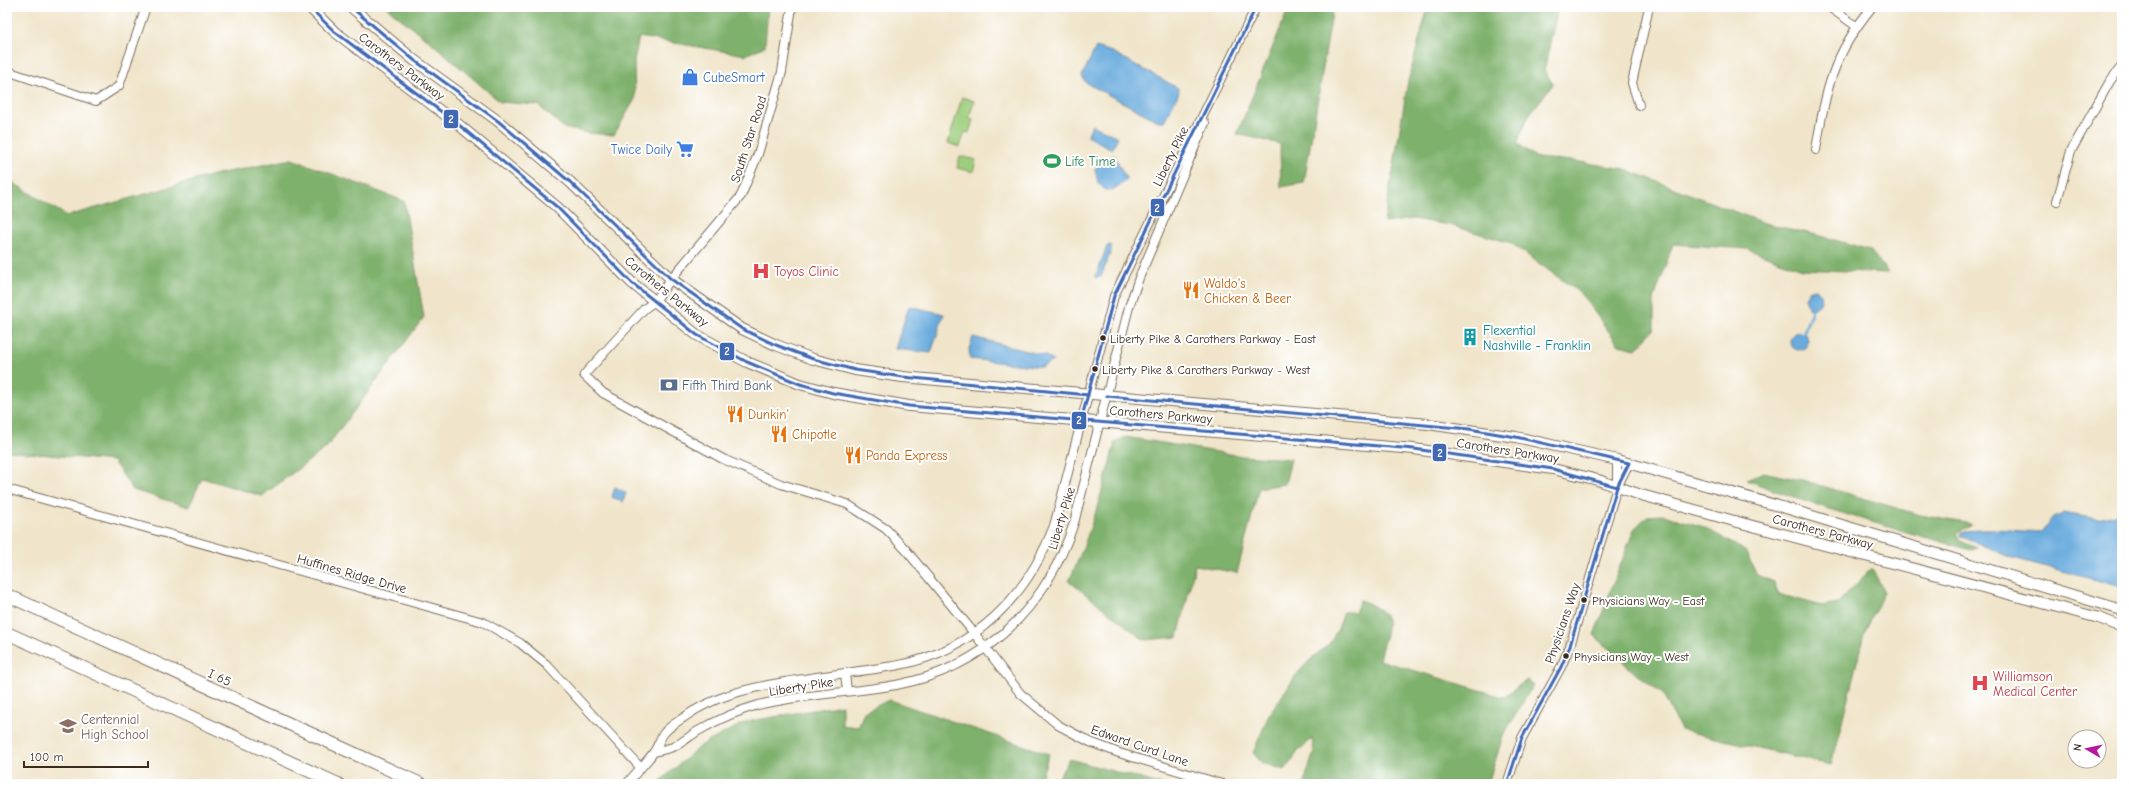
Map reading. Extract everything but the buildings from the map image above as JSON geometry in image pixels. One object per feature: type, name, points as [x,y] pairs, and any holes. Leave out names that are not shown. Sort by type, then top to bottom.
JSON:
[{"type":"highway","name":"I 65","points":[[7,595],[421,784]]},
{"type":"highway","points":[[7,633],[338,784]]},
{"type":"main road","name":"Carothers Parkway","points":[[309,7],[335,32],[459,125],[557,207],[632,283],[697,335],[747,362],[800,384],[833,393],[908,406],[1421,450],[1553,469],[1741,523],[2099,618],[2122,627]]},
{"type":"main road","name":"Carothers Parkway","points":[[351,7],[414,60],[498,121],[570,182],[671,279],[742,328],[776,345],[813,359],[855,370],[903,378],[1469,429],[1516,437],[1629,463],[1804,513],[2122,610]]},
{"type":"street","points":[[7,71],[96,101],[119,86],[146,7]]},
{"type":"street","name":"South Star Road","points":[[584,375],[644,309],[655,301],[671,279],[741,196],[758,154],[782,72],[792,7]]},
{"type":"street","name":"Liberty Pike","points":[[627,784],[654,752],[664,733],[684,717],[722,697],[751,688],[900,665],[928,657],[974,633],[1004,609],[1019,591],[1032,572],[1046,546],[1054,526],[1114,296],[1256,7]]},
{"type":"street","points":[[1639,106],[1632,83],[1649,7]]},
{"type":"street","points":[[1829,7],[1856,26]]},
{"type":"street","points":[[1816,150],[1825,94],[1838,58],[1856,26],[1872,7]]},
{"type":"street","name":"Liberty Pike","points":[[654,752],[674,746],[723,717],[749,707],[784,700],[917,680],[964,662],[984,649],[1010,628],[1033,603],[1057,568],[1074,523],[1108,396],[1129,307],[1139,278],[1239,43]]},
{"type":"street","points":[[2057,201],[2071,152],[2110,81],[2122,66]]},
{"type":"street","name":"Edward Curd Lane","points":[[584,375],[604,393],[723,460],[781,484],[847,504],[866,514],[886,530],[906,550],[974,633],[984,649],[1020,693],[1058,725],[1090,742],[1119,753],[1222,784]]},
{"type":"street","name":"Physicians Way","points":[[1617,487],[1618,460]]},
{"type":"street","name":"Physicians Way","points":[[1506,784],[1522,738],[1561,666],[1570,646],[1617,487],[1629,463]]},
{"type":"street","name":"Huffines Ridge Drive","points":[[7,489],[483,622],[520,643],[547,665],[640,767]]},
{"type":"street","points":[[845,673],[847,691]]},
{"type":"green space","points":[[386,7],[768,7],[765,46],[746,55],[639,37],[634,61],[635,99],[614,135],[587,133],[564,128],[538,105],[500,102],[433,44]]},
{"type":"green space","points":[[1289,7],[1328,7],[1332,13],[1304,183],[1281,187],[1280,144],[1237,134]]},
{"type":"green space","points":[[1428,7],[1558,7],[1544,71],[1553,84],[1529,115],[1517,143],[1537,158],[1573,161],[1625,169],[1764,223],[1821,236],[1870,250],[1888,273],[1802,269],[1747,249],[1673,244],[1654,299],[1654,329],[1636,349],[1619,345],[1580,293],[1511,243],[1450,225],[1413,219],[1384,223],[1408,81]]},
{"type":"green space","points":[[962,97],[974,101],[969,118],[973,120],[969,133],[965,132],[960,147],[948,143]]},
{"type":"green space","points":[[960,156],[976,160],[973,172],[957,168]]},
{"type":"green space","points":[[292,159],[404,201],[424,317],[326,448],[262,496],[202,478],[189,507],[133,490],[113,461],[7,451],[7,179],[67,216],[213,175]]},
{"type":"green space","points":[[1126,437],[1242,456],[1291,459],[1285,484],[1259,488],[1237,573],[1195,565],[1178,637],[1144,640],[1069,581],[1077,564],[1095,513],[1115,442]]},
{"type":"green space","points":[[1763,472],[1802,480],[1920,515],[1972,524],[1956,533],[1960,541],[1977,548],[1971,550],[1858,518],[1747,480]]},
{"type":"green space","points":[[1663,515],[1704,527],[1745,551],[1757,575],[1774,582],[1778,594],[1822,606],[1838,603],[1872,568],[1884,592],[1864,634],[1831,765],[1681,730],[1663,694],[1636,674],[1594,635],[1634,529],[1647,516]]},
{"type":"green space","points":[[1360,600],[1381,611],[1386,617],[1388,623],[1379,660],[1503,697],[1527,680],[1533,685],[1503,736],[1488,784],[1306,784],[1304,782],[1314,752],[1312,739],[1299,750],[1285,770],[1262,763],[1253,753],[1268,717],[1296,675],[1312,658],[1329,644],[1338,629],[1344,612],[1355,612]]},
{"type":"green space","points":[[889,700],[1049,754],[1040,781],[1047,784],[657,784],[700,746],[745,722],[842,705],[842,725],[858,727],[864,712]]},
{"type":"green space","points":[[1069,759],[1160,784],[1055,784]]},
{"type":"water","points":[[1096,47],[1112,52],[1178,88],[1179,93],[1164,121],[1158,121],[1086,83],[1082,76]]},
{"type":"water","points":[[1092,125],[1118,137],[1112,149],[1087,136]]},
{"type":"water","points":[[1114,155],[1127,180],[1111,191],[1109,189],[1107,191],[1098,183],[1095,169],[1097,168],[1096,166]]},
{"type":"water","points":[[1111,245],[1111,251],[1101,277],[1096,278],[1094,276],[1097,273],[1107,246]]},
{"type":"water","points":[[1814,289],[1822,295],[1820,304],[1812,310],[1808,307],[1805,298],[1809,291]]},
{"type":"water","points":[[909,306],[944,314],[931,353],[895,349]]},
{"type":"water","points":[[1799,332],[1805,335],[1808,341],[1805,347],[1799,350],[1793,347],[1790,341],[1793,335]]},
{"type":"water","points":[[973,337],[1046,356],[1053,361],[1042,367],[970,359],[969,349]]},
{"type":"water","points":[[615,487],[626,493],[623,502],[612,497]]},
{"type":"water","points":[[2063,513],[2098,519],[2122,513],[2122,587],[2013,558],[1960,536],[1960,533],[1977,529],[2041,532],[2053,517]]},
{"type":"waterway","points":[[1803,334],[1812,310]]},
{"type":"transit line","name":"2","points":[[309,7],[335,32],[459,125],[557,207],[632,283],[697,335],[747,362],[800,384],[833,393],[909,406],[1414,449],[1553,469],[1617,487]]},
{"type":"transit line","name":"2","points":[[351,7],[414,60],[498,121],[570,182],[671,279],[742,329],[776,345],[813,359],[855,370],[903,377],[1088,395]]},
{"type":"transit line","name":"2","points":[[1082,417],[1114,296],[1256,7]]},
{"type":"transit line","name":"2","points":[[1107,396],[1469,429],[1516,437],[1629,463],[1617,487],[1570,646],[1561,667],[1522,738],[1507,784]]},
{"type":"place","name":"CubeSmart","points":[[690,77]]},
{"type":"place","name":"Twice Daily","points":[[685,149]]},
{"type":"place","name":"Life Time","points":[[1052,161]]},
{"type":"place","name":"Toyos Clinic","points":[[761,271]]},
{"type":"place","name":"Waldo's Chicken & Beer","points":[[1191,290]]},
{"type":"place","name":"Flexential Nashville - Franklin","points":[[1470,337]]},
{"type":"place","name":"Liberty Pike & Carothers Parkway - East","points":[[1103,338]]},
{"type":"place","name":"Liberty Pike & Carothers Parkway - West","points":[[1095,369]]},
{"type":"place","name":"Fifth Third Bank","points":[[669,385]]},
{"type":"place","name":"Dunkin'","points":[[735,414]]},
{"type":"place","name":"Chipotle","points":[[779,434]]},
{"type":"place","name":"Panda Express","points":[[853,455]]},
{"type":"place","name":"Physicians Way - East","points":[[1584,600]]},
{"type":"place","name":"Physicians Way - West","points":[[1566,656]]},
{"type":"place","name":"Williamson Medical Center","points":[[1980,683]]},
{"type":"place","name":"Centennial High School","points":[[68,726]]}]
